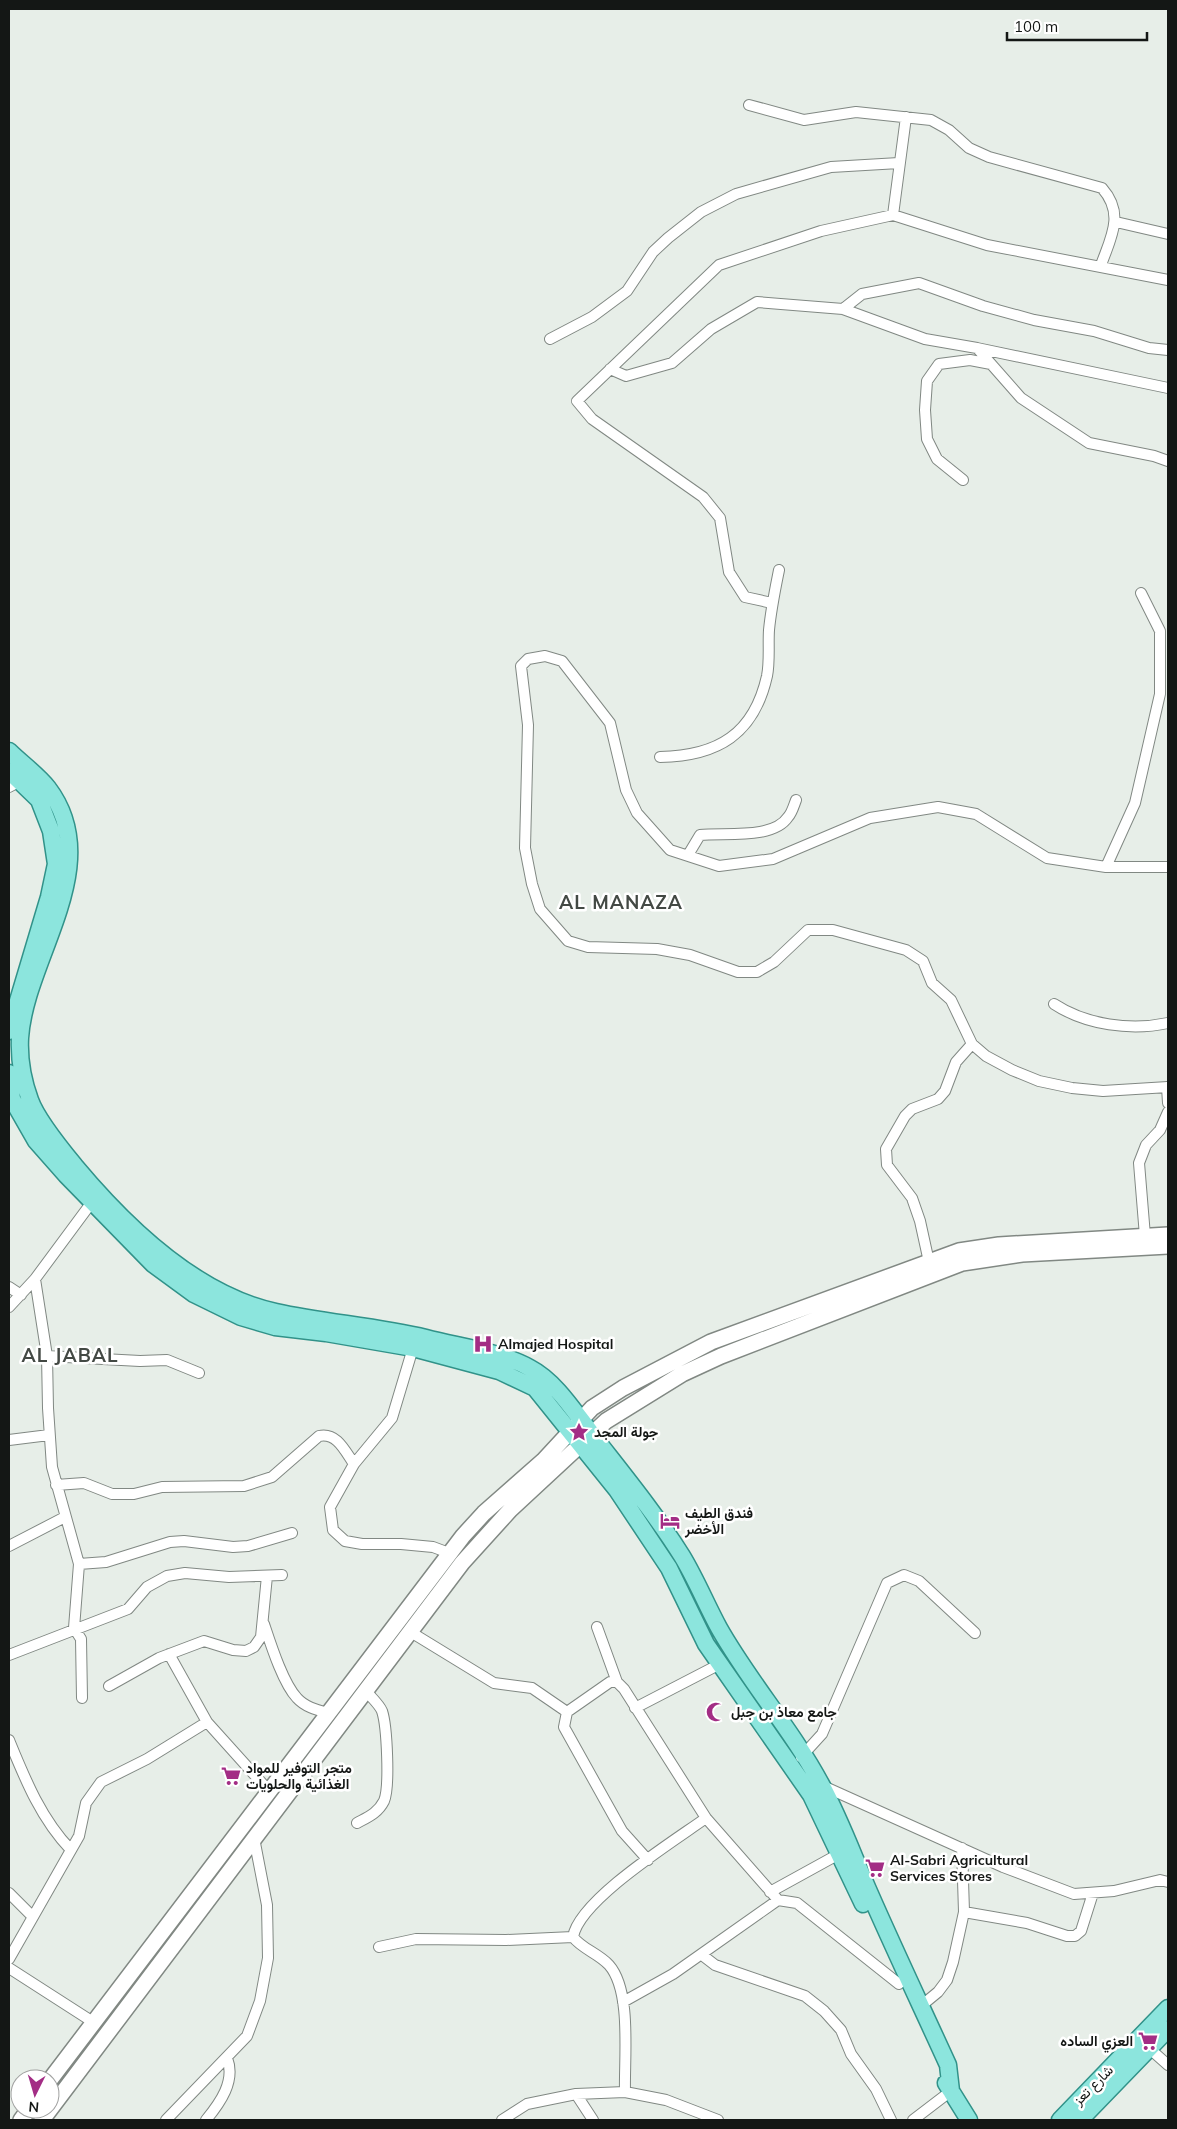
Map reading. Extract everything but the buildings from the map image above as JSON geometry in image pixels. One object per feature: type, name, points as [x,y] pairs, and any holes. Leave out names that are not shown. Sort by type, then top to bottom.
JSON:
[{"type":"main road","points":[[9,751],[48,788],[60,811],[69,842],[60,910],[27,1000],[20,1037],[22,1068],[31,1104],[74,1165],[127,1222],[158,1251],[201,1280],[274,1312],[392,1330],[503,1357],[528,1367],[544,1377],[669,1568],[706,1644],[796,1760],[822,1786],[948,2065],[951,2091]]},
{"type":"main road","points":[[9,1031],[49,897],[56,864],[51,831],[39,800],[12,780]]},
{"type":"main road","points":[[9,1073],[12,1100],[36,1141],[153,1264],[194,1294],[240,1317],[275,1327],[326,1332],[414,1348],[518,1378],[535,1388],[629,1480],[682,1557],[721,1631],[796,1760],[899,1984],[951,2091],[969,2120]]},
{"type":"main road","points":[[823,1309],[929,1262],[959,1251],[999,1245],[1168,1235]]},
{"type":"main road","points":[[42,2120],[408,1631],[475,1546],[581,1432],[592,1408],[623,1388],[711,1342],[823,1309],[962,1263],[1022,1254],[1168,1246]]},
{"type":"main road","points":[[58,2069],[449,1553],[484,1512],[543,1461],[581,1432]]},
{"type":"main road","points":[[463,1536],[475,1546]]},
{"type":"main road","points":[[231,1842],[244,1851]]},
{"type":"main road","name":"شارع تعز","points":[[1060,2120],[1168,2008]]},
{"type":"main road","name":"شارع تعز","points":[[1080,2120],[1168,2029]]},
{"type":"street","points":[[749,106],[804,120],[856,112],[931,120],[949,130],[969,148],[989,158],[1102,188],[1111,198],[1116,222],[1101,265]]},
{"type":"street","points":[[892,215],[906,117]]},
{"type":"street","points":[[550,339],[592,318],[627,291],[653,252],[668,238],[701,212],[736,194],[831,166],[899,163]]},
{"type":"street","points":[[772,603],[745,597],[729,572],[720,518],[703,497],[592,419],[576,400],[719,265],[821,231],[892,215],[987,244],[1101,265],[1168,280]]},
{"type":"street","points":[[1116,222],[1168,234]]},
{"type":"street","points":[[843,309],[862,294],[919,283],[983,306],[1025,318],[1094,331],[1149,348],[1168,350]]},
{"type":"street","points":[[610,369],[626,376],[672,363],[710,329],[757,302],[843,309],[925,339],[1168,388]]},
{"type":"street","points":[[977,348],[1021,398],[1089,443],[1154,456],[1168,461]]},
{"type":"street","points":[[963,480],[937,458],[927,439],[925,410],[927,380],[939,364],[970,360],[991,364]]},
{"type":"street","points":[[660,757],[686,756],[722,745],[750,721],[767,675],[772,603],[778,570]]},
{"type":"street","points":[[1106,867],[1135,803],[1160,694],[1160,631],[1141,593]]},
{"type":"street","points":[[1168,867],[1106,867],[1047,858],[976,814],[938,807],[870,818],[772,858],[719,866],[670,850],[638,813],[626,790],[610,723],[562,661],[544,656],[528,659],[520,666],[528,724],[525,848],[532,884],[540,910],[568,941],[588,947],[657,949],[690,955],[738,972],[757,972],[774,962],[808,930],[834,930],[868,938],[906,950],[923,961],[932,983],[951,1000],[972,1044],[986,1056],[1012,1070],[1047,1082],[1103,1091],[1168,1087],[1168,1103]]},
{"type":"street","points":[[688,856],[700,835],[734,835],[771,829],[788,818],[796,800]]},
{"type":"street","points":[[1054,1004],[1090,1020],[1116,1026],[1168,1022]]},
{"type":"street","points":[[929,1262],[920,1221],[912,1198],[887,1164],[886,1149],[905,1116],[912,1109],[938,1099],[945,1091],[956,1062],[972,1044]]},
{"type":"street","points":[[1145,1236],[1139,1163],[1146,1145],[1160,1130],[1168,1112]]},
{"type":"street","points":[[9,1307],[35,1279],[92,1202]]},
{"type":"street","points":[[35,1279],[47,1356],[52,1467],[79,1564],[74,1628],[82,1639],[82,1698]]},
{"type":"street","points":[[9,1286],[21,1295]]},
{"type":"street","points":[[414,1348],[392,1418],[354,1464],[330,1507],[333,1530],[344,1541],[362,1544],[401,1544],[433,1547],[449,1553]]},
{"type":"street","points":[[47,1356],[167,1360],[199,1373]]},
{"type":"street","points":[[9,1440],[50,1435]]},
{"type":"street","points":[[56,1485],[84,1483],[112,1494],[134,1494],[162,1487],[244,1486],[272,1477],[319,1436],[326,1435],[338,1440],[354,1464]]},
{"type":"street","points":[[9,1546],[65,1517]]},
{"type":"street","points":[[79,1564],[106,1562],[170,1542],[184,1541],[233,1547],[248,1546],[292,1532]]},
{"type":"street","points":[[9,1655],[74,1628],[128,1609],[148,1587],[167,1576],[185,1573],[229,1576],[282,1575]]},
{"type":"street","points":[[796,1760],[822,1734],[887,1583],[904,1575],[919,1581],[975,1633]]},
{"type":"street","points":[[109,1686],[168,1654],[204,1641],[246,1651],[254,1646],[261,1637],[267,1576]]},
{"type":"street","points":[[262,1620],[277,1662],[297,1698],[312,1709],[328,1713]]},
{"type":"street","points":[[597,1628],[617,1682],[636,1708],[706,1818],[778,1900],[797,1903],[899,1984]]},
{"type":"street","points":[[408,1631],[494,1683],[532,1688],[567,1712]]},
{"type":"street","points":[[168,1654],[207,1722],[269,1791]]},
{"type":"street","points":[[636,1708],[720,1664]]},
{"type":"street","points":[[617,1682],[610,1682],[567,1712],[564,1726],[580,1757],[610,1806],[622,1831],[648,1860]]},
{"type":"street","points":[[357,1822],[375,1814],[384,1802],[386,1790],[385,1728],[381,1710],[365,1690]]},
{"type":"street","points":[[9,1959],[79,1836],[86,1803],[101,1782],[147,1759],[207,1722]]},
{"type":"street","points":[[9,1740],[23,1775],[55,1834],[71,1850]]},
{"type":"street","points":[[822,1786],[1003,1867],[1074,1894],[1114,1891],[1160,1880],[1168,1882]]},
{"type":"street","points":[[625,2092],[624,2002],[618,1979],[609,1966],[595,1952],[579,1944],[573,1937],[574,1929],[601,1895],[706,1818]]},
{"type":"street","points":[[166,2120],[247,2036],[260,2001],[268,1958],[267,1905],[254,1838]]},
{"type":"street","points":[[921,2006],[938,1992],[947,1980],[953,1962],[964,1912],[962,1848]]},
{"type":"street","points":[[770,1892],[839,1854]]},
{"type":"street","points":[[9,1893],[33,1917]]},
{"type":"street","points":[[964,1912],[1027,1923],[1068,1936],[1075,1936],[1081,1932],[1093,1893]]},
{"type":"street","points":[[624,2002],[702,1955],[778,1900]]},
{"type":"street","points":[[379,1948],[416,1939],[506,1940],[573,1937]]},
{"type":"street","points":[[702,1955],[716,1965],[805,1996],[824,2011],[841,2030],[851,2054],[876,2089],[890,2120]]},
{"type":"street","points":[[9,1968],[93,2022]]},
{"type":"street","points":[[1150,2049],[1168,2065]]},
{"type":"street","points":[[206,2120],[220,2104],[229,2082],[227,2058]]},
{"type":"street","points":[[904,2120],[921,2112],[951,2091]]},
{"type":"street","points":[[502,2120],[527,2104],[576,2094],[625,2092],[666,2100],[718,2120]]},
{"type":"street","points":[[576,2094],[592,2120]]},
{"type":"street","points":[[913,2120],[921,2112]]},
{"type":"place","name":"Almajed Hospital","points":[[483,1344]]},
{"type":"place","name":"جولة المجد","points":[[579,1432]]},
{"type":"place","name":"فندق الطيف الأخضر","points":[[670,1521]]},
{"type":"place","name":"جامع معاذ بن جبل","points":[[716,1712]]},
{"type":"place","name":"متجر التوفير للمواد الغذائية والحلويات","points":[[231,1776]]},
{"type":"place","name":"Al-Sabri Agricultural Services Stores","points":[[875,1868]]},
{"type":"place","name":"العزي الساده","points":[[1148,2041]]},
{"type":"district","name":"AL MANAZA","points":[[621,902]]},
{"type":"district","name":"AL JABAL","points":[[70,1355]]}]
